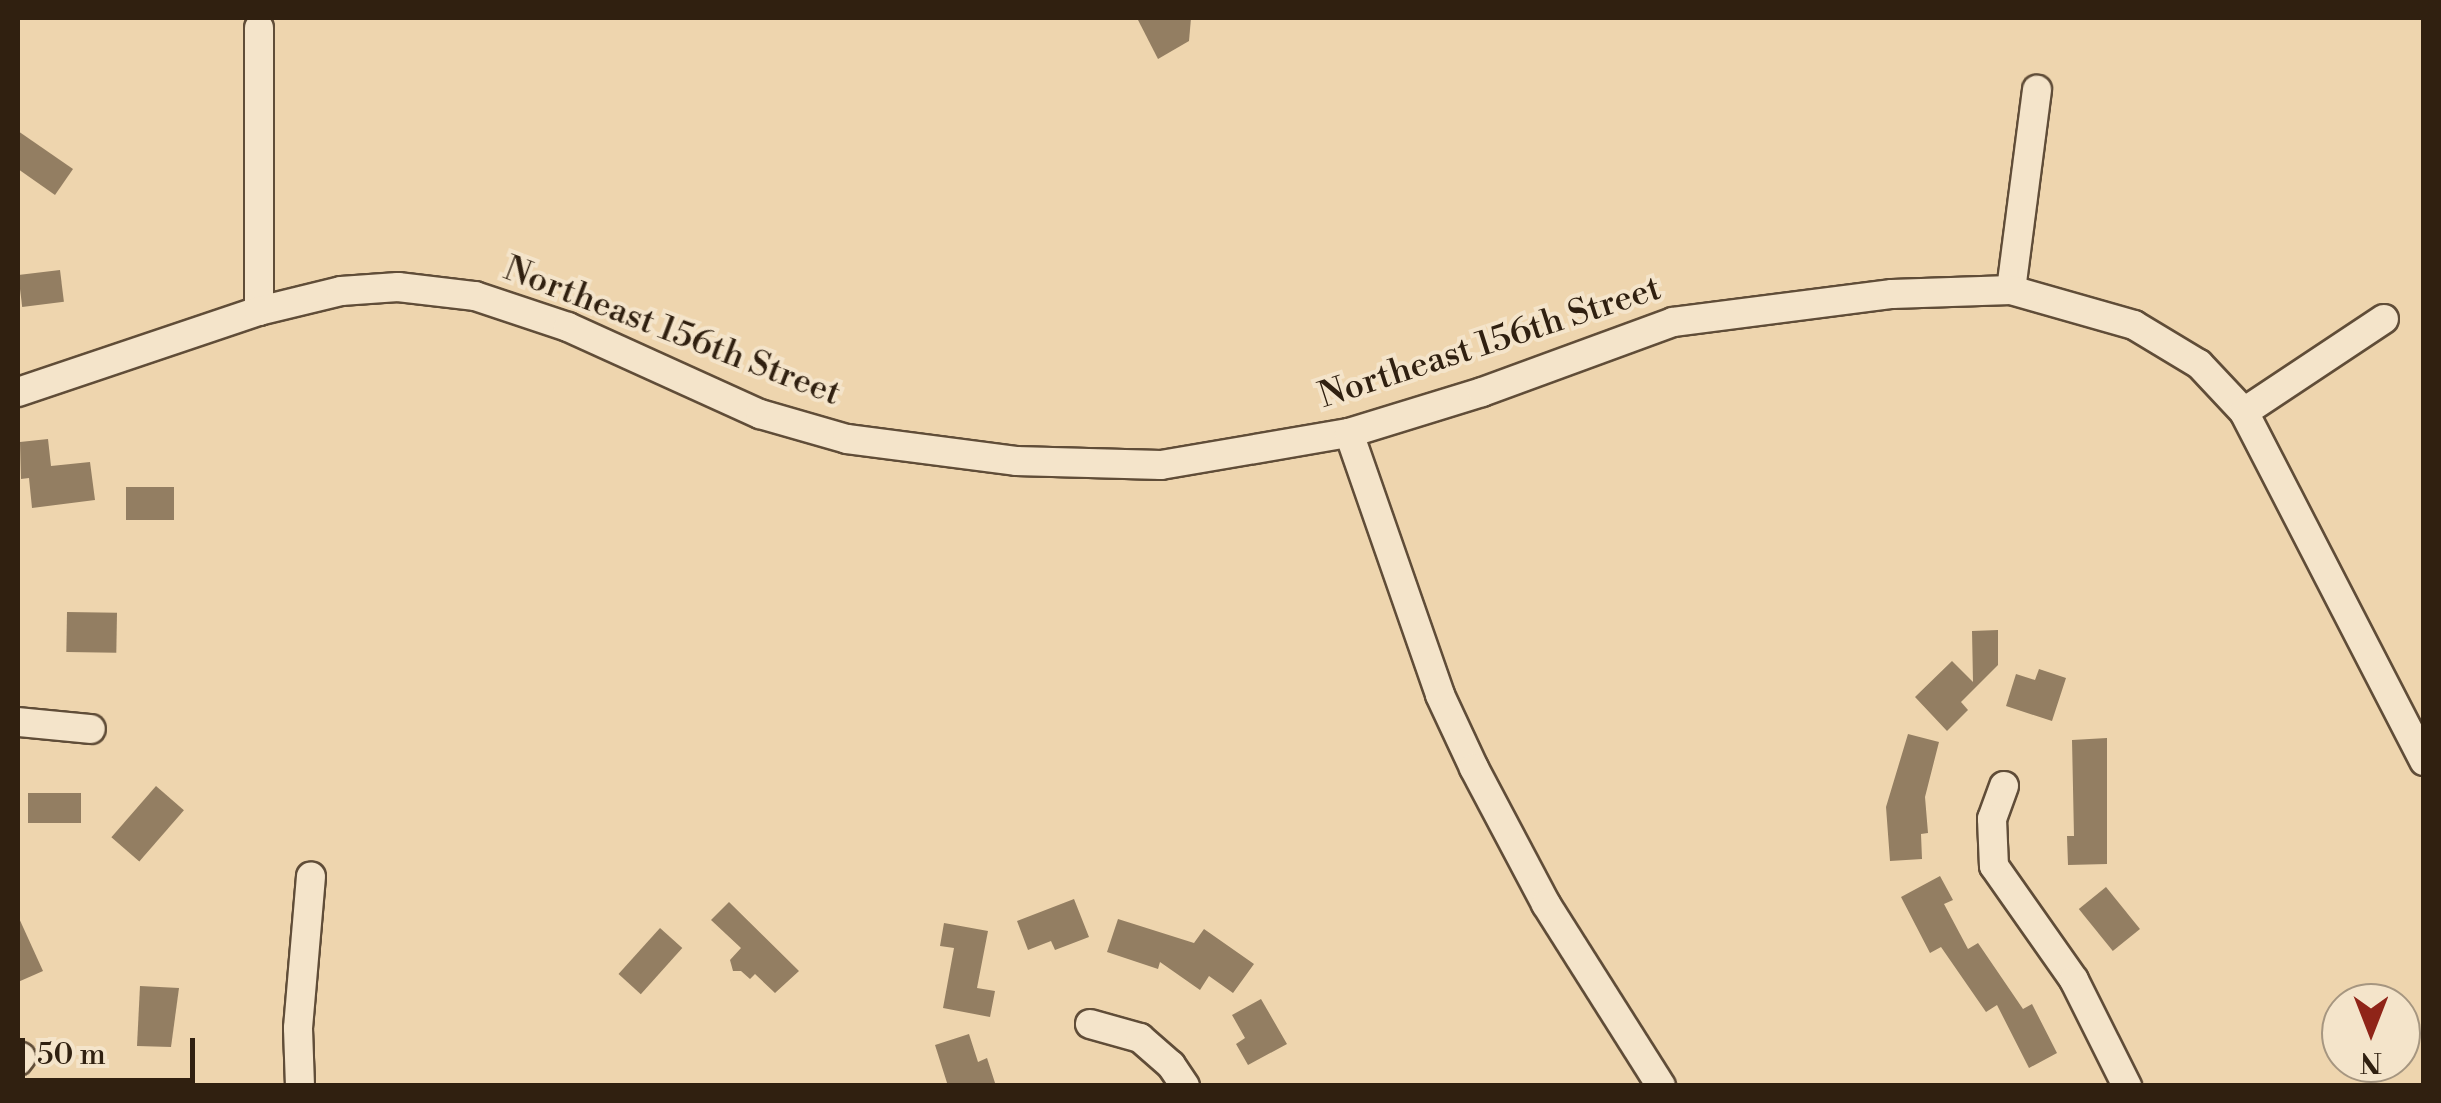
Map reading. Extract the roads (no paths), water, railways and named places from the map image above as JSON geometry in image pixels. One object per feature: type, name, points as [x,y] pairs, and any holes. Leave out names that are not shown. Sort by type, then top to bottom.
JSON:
[{"type":"street","points":[[259,28],[259,312]]},
{"type":"street","points":[[2011,290],[2037,90]]},
{"type":"street","name":"Northeast 156th Street","points":[[18,392],[259,312],[342,291],[398,286],[475,296],[568,327],[760,414],[847,439],[938,453],[1071,465],[1160,466],[1349,432],[1482,392],[1672,322],[1892,294],[2011,290],[2134,324],[2199,364],[2244,412],[2424,761]]},
{"type":"street","points":[[2244,412],[2384,319]]},
{"type":"street","points":[[1349,432],[1440,695],[1474,768],[1546,904],[1661,1086]]},
{"type":"street","points":[[18,722],[91,729]]},
{"type":"street","points":[[2004,786],[1992,819],[1994,866],[2074,980],[2128,1086]]},
{"type":"street","points":[[300,1086],[298,1028],[311,876]]},
{"type":"street","points":[[1090,1024],[1140,1038],[1171,1065],[1185,1086]]}]
